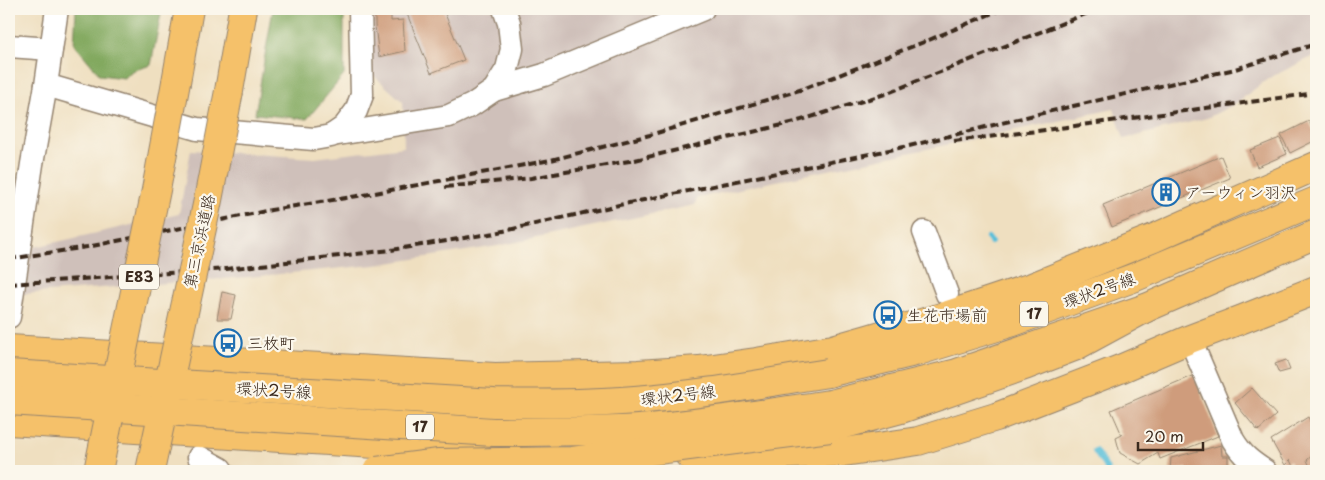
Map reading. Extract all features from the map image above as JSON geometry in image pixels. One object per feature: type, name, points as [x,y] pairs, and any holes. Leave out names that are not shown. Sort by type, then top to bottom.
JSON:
[{"type":"main road","name":"E83","points":[[98,471],[156,190],[189,9]]},
{"type":"main road","name":"第三京浜道路","points":[[150,471],[208,200],[243,9]]},
{"type":"main road","points":[[9,349],[494,377],[638,374],[699,370],[833,349],[939,318],[1032,287],[1154,238],[1316,166]]},
{"type":"main road","name":"環状2号線","points":[[9,374],[494,403],[565,404],[637,400],[708,392],[828,373],[916,352],[1013,322],[1133,278],[1316,201]]},
{"type":"main road","name":"環状2号線","points":[[9,402],[484,431],[558,432],[639,429],[710,421],[830,416],[901,409],[1074,347],[1146,308],[1316,234]]},
{"type":"main road","points":[[1190,339],[1316,274]]},
{"type":"main road","points":[[9,421],[491,452],[611,455],[770,463],[918,441],[996,417],[1316,290]]},
{"type":"main road","points":[[377,471],[439,463],[572,461],[830,416]]},
{"type":"street","points":[[9,317],[46,85],[56,9]]},
{"type":"street","points":[[331,136],[344,127],[356,111],[362,95],[360,9]]},
{"type":"street","points":[[494,90],[507,69],[512,50],[509,23],[504,9]]},
{"type":"street","points":[[46,85],[197,129],[314,138],[449,116],[472,105],[494,90],[544,76],[703,9]]},
{"type":"street","points":[[9,46],[51,49]]},
{"type":"street","points":[[924,232],[947,294]]},
{"type":"street","points":[[1190,339],[1233,440],[1241,453],[1250,462],[1265,471]]},
{"type":"street","points":[[756,362],[770,463]]},
{"type":"street","points":[[199,457],[222,471]]},
{"type":"shaded area","points":[[372,9],[1316,9],[1316,55],[1269,78],[1235,104],[1207,118],[1124,139],[1114,109],[697,198],[695,205],[498,246],[375,265],[248,277],[9,295],[9,253],[179,214],[191,150],[315,158],[404,147],[403,102],[372,74]]},
{"type":"green space","points":[[76,9],[162,9],[151,65],[132,71],[124,78],[100,75],[74,44]]},
{"type":"green space","points":[[273,9],[344,9],[344,75],[307,119],[255,114]]},
{"type":"building","points":[[375,9],[391,9],[391,21],[403,20],[405,51],[379,57]]},
{"type":"building","points":[[405,9],[443,9],[464,60],[431,73]]},
{"type":"building","points":[[1309,121],[1316,135],[1316,140],[1290,153],[1281,135]]},
{"type":"building","points":[[1280,138],[1287,154],[1257,167],[1250,150]]},
{"type":"building","name":"アーウィン羽沢","points":[[1221,156],[1230,178],[1112,227],[1103,205]]},
{"type":"building","points":[[222,292],[236,295],[231,319],[217,319]]},
{"type":"building","points":[[1286,360],[1290,370],[1279,373],[1275,364]]},
{"type":"building","points":[[1194,375],[1218,436],[1160,459],[1158,453],[1140,464],[1120,453],[1116,438],[1122,435],[1111,410]]},
{"type":"building","points":[[1252,388],[1276,415],[1258,431],[1235,403]]},
{"type":"building","points":[[1308,417],[1316,432],[1316,452],[1307,460],[1310,467],[1295,471],[1290,460],[1285,465],[1271,440]]},
{"type":"building","points":[[1221,445],[1222,456],[1228,456],[1228,471],[1187,471],[1187,468],[1170,470],[1171,458]]},
{"type":"waterway","points":[[988,238],[991,242]]},
{"type":"waterway","points":[[1095,451],[1107,469]]},
{"type":"railway","points":[[9,259],[87,247],[271,210],[364,195],[551,160],[650,135],[803,89],[929,40],[1002,9]]},
{"type":"railway","points":[[445,187],[531,178],[635,160],[795,122],[885,94],[1098,9]]},
{"type":"railway","points":[[9,284],[226,269],[391,250],[495,233],[619,205],[909,146],[1235,69],[1316,44]]},
{"type":"railway","points":[[954,141],[1316,93]]},
{"type":"place","name":"アーウィン羽沢","points":[[1166,192]]},
{"type":"place","name":"生花市場前","points":[[888,315]]},
{"type":"place","name":"三枚町","points":[[228,343]]}]
